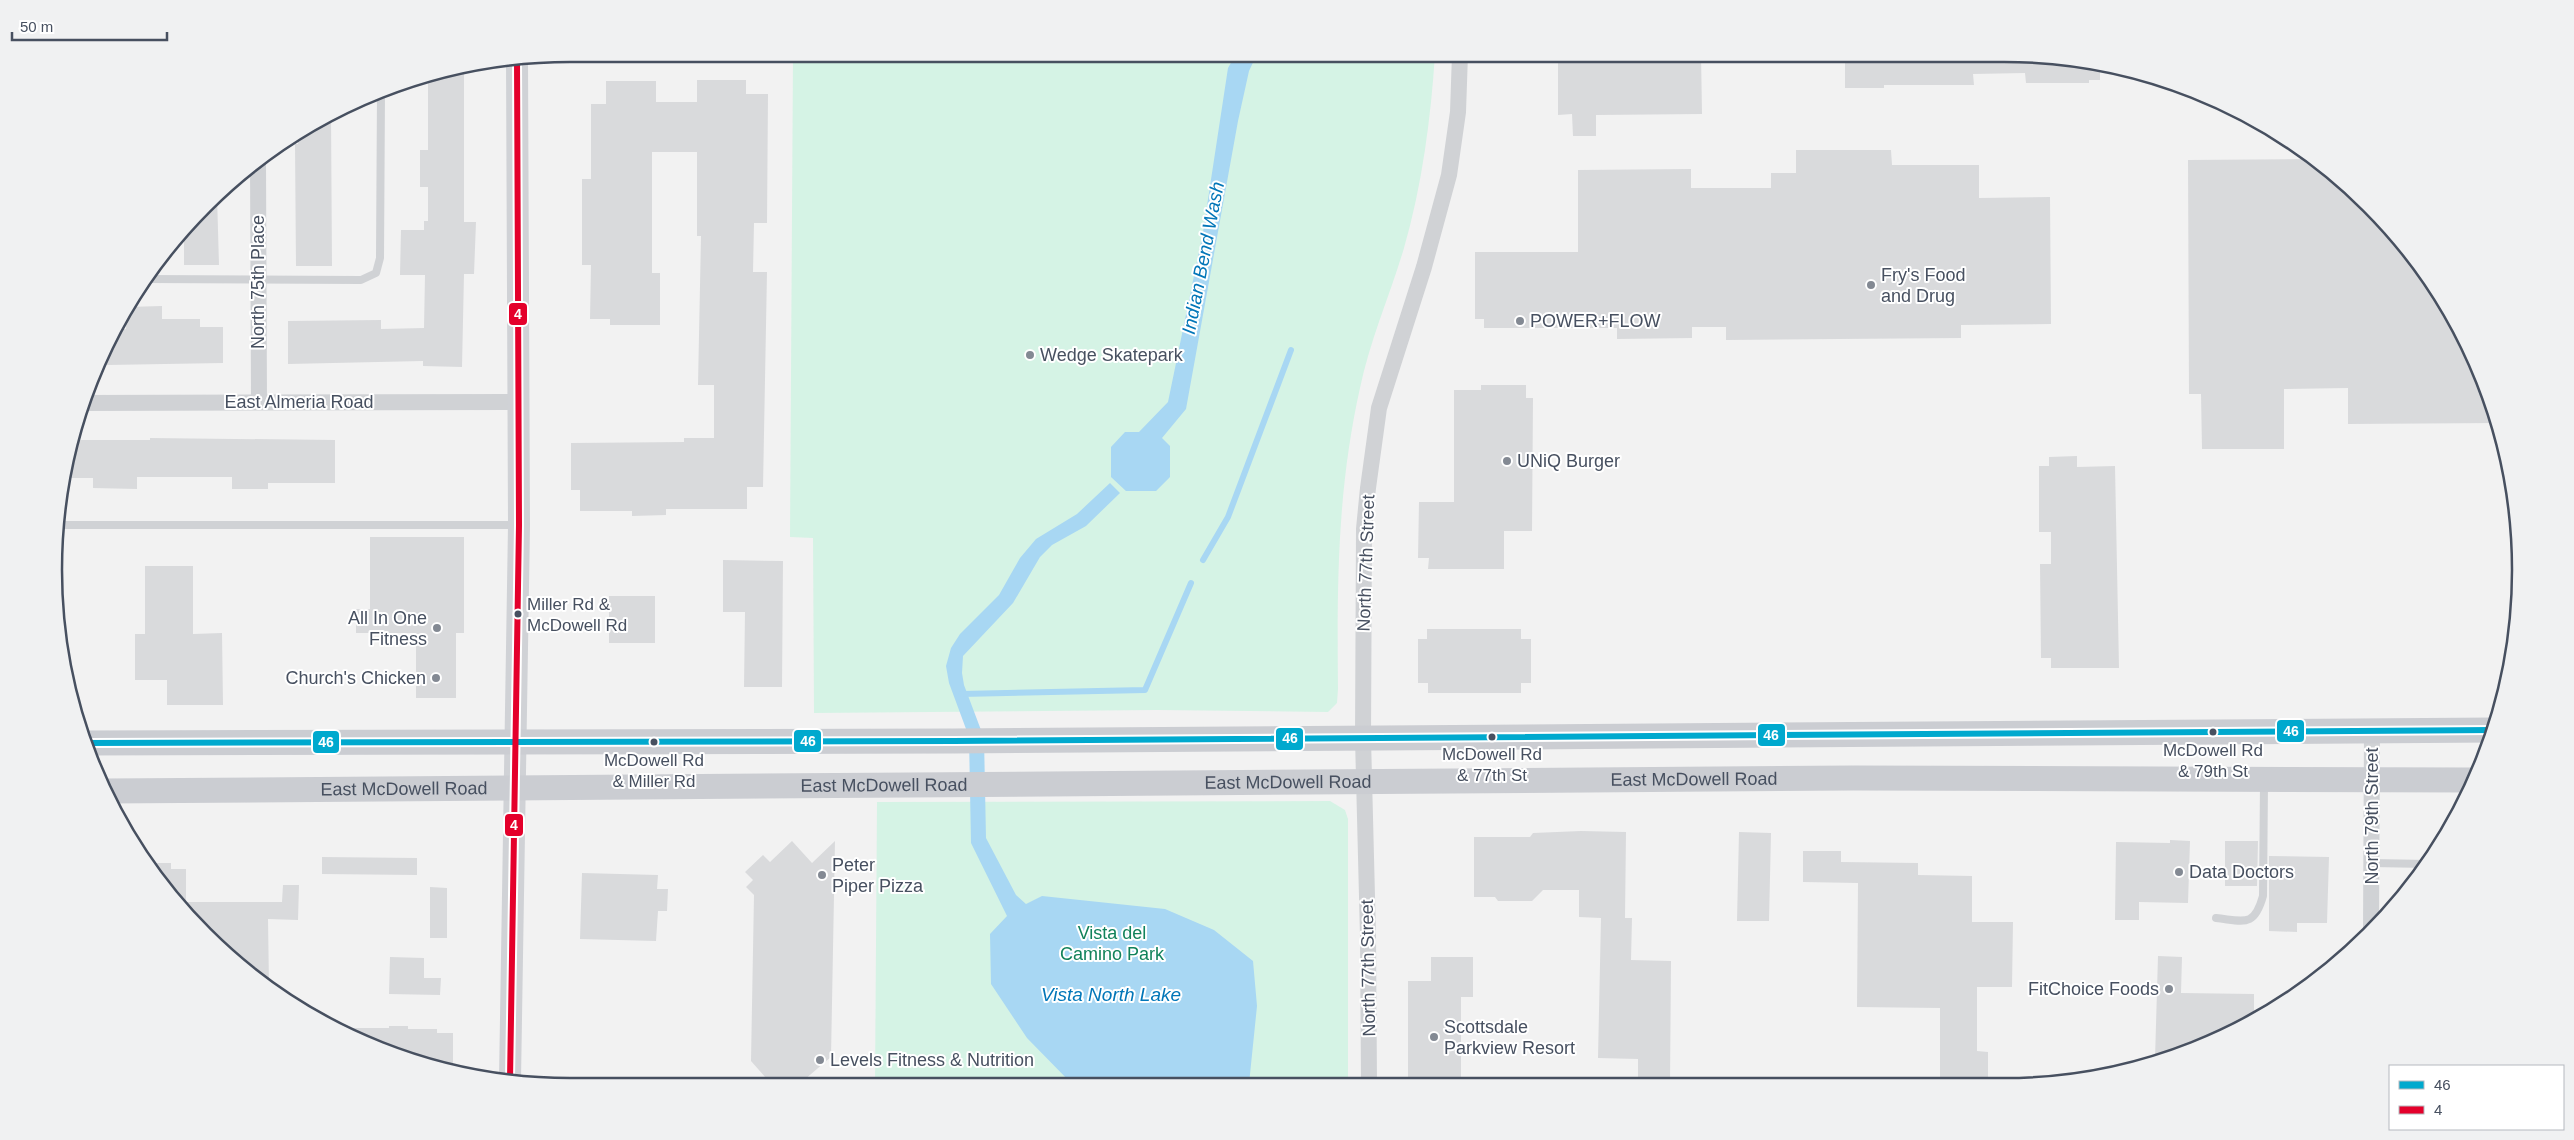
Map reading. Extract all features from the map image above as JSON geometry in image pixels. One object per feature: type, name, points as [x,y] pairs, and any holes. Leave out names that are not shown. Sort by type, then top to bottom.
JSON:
[{"type":"main road","points":[[93,744],[953,741],[2486,730]]},
{"type":"main road","name":"East McDowell Road","points":[[114,791],[1853,778],[2466,780]]},
{"type":"street","name":"North 77th Street","points":[[1369,1078],[1363,738],[1364,529],[1379,408],[1424,268],[1449,174],[1458,112],[1460,62]]},
{"type":"street","points":[[510,1074],[519,525],[517,66]]},
{"type":"street","name":"North 75th Place","points":[[258,169],[258,402]]},
{"type":"street","name":"East Almeria Road","points":[[91,403],[517,402]]},
{"type":"street","name":"North 79th Street","points":[[2371,921],[2372,732]]},
{"type":"lane","points":[[154,279],[361,280],[376,273],[380,258],[380,99]]},
{"type":"lane","points":[[65,525],[519,525]]},
{"type":"lane","points":[[2216,918],[2246,921],[2253,919],[2258,913],[2263,896],[2264,780]]},
{"type":"lane","points":[[2372,863],[2418,864]]},
{"type":"green space","points":[[793,62],[1434,62],[1428,127],[1416,200],[1404,248],[1369,352],[1352,426],[1340,538],[1337,703],[1328,712],[1157,710],[814,713],[813,538],[790,537]]},
{"type":"green space","name":"Vista del Camino Park","points":[[1330,801],[1345,810],[1348,819],[1348,1078],[875,1078],[877,802]]},
{"type":"water","name":"Indian Bend Wash","points":[[1231,62],[1253,62],[1249,71],[1238,121],[1186,409],[1162,438],[1170,446],[1170,477],[1156,491],[1126,491],[1111,477],[1111,447],[1125,432],[1139,432],[1168,402],[1203,232],[1228,68]]},
{"type":"water","name":"Vista North Lake","points":[[1110,483],[1120,493],[1086,526],[1052,545],[1040,557],[1013,603],[963,656],[962,673],[964,685],[984,738],[986,838],[1016,895],[1026,904],[1042,896],[1165,909],[1214,930],[1253,961],[1257,1006],[1250,1078],[1066,1078],[1027,1038],[991,984],[990,934],[1007,916],[971,843],[969,737],[949,683],[946,666],[951,648],[960,634],[999,595],[1020,558],[1036,539],[1077,514]]},
{"type":"building","points":[[1558,62],[1701,62],[1702,114],[1596,115],[1596,136],[1573,136],[1572,114],[1558,115]]},
{"type":"building","points":[[1845,62],[2004,62],[2070,67],[2100,72],[2100,80],[2089,80],[2089,83],[2026,83],[2025,73],[1973,74],[1974,85],[1884,85],[1884,88],[1845,88]]},
{"type":"building","points":[[464,74],[464,222],[476,222],[474,274],[464,274],[462,367],[423,366],[423,361],[288,364],[288,321],[381,320],[381,329],[424,328],[425,275],[400,275],[401,230],[424,230],[424,221],[428,221],[428,187],[420,187],[420,150],[428,150],[428,83]]},
{"type":"building","points":[[697,80],[746,80],[746,94],[768,94],[767,223],[754,223],[753,272],[767,272],[763,487],[747,487],[747,509],[666,509],[666,515],[632,516],[632,511],[580,511],[580,490],[571,490],[571,443],[684,442],[684,438],[714,438],[714,385],[698,385],[701,236],[697,236],[697,152],[652,152],[652,273],[660,273],[660,325],[610,325],[610,319],[590,319],[591,265],[582,265],[582,179],[591,179],[591,104],[606,104],[606,81],[656,81],[656,102],[697,102]]},
{"type":"building","points":[[331,122],[332,266],[296,266],[295,144],[298,144],[298,142]]},
{"type":"building","name":"Fry's Food and Drug","points":[[1796,150],[1891,150],[1892,165],[1979,165],[1979,198],[2050,197],[2051,324],[1961,325],[1961,338],[1726,340],[1726,327],[1692,327],[1692,338],[1617,339],[1617,328],[1484,328],[1484,319],[1475,319],[1475,252],[1578,252],[1578,170],[1691,169],[1691,188],[1771,188],[1771,173],[1796,173]]},
{"type":"building","points":[[2302,159],[2339,188],[2386,235],[2407,261],[2444,316],[2473,376],[2490,423],[2348,424],[2348,388],[2284,389],[2284,449],[2202,449],[2201,394],[2189,394],[2188,160]]},
{"type":"building","points":[[217,205],[219,265],[184,265],[184,240]]},
{"type":"building","points":[[162,306],[162,319],[200,319],[200,327],[223,327],[223,363],[107,365],[136,307]]},
{"type":"building","points":[[1481,385],[1526,385],[1526,398],[1533,398],[1532,531],[1504,531],[1504,569],[1428,569],[1429,558],[1418,558],[1419,502],[1454,502],[1454,390],[1481,390]]},
{"type":"building","points":[[150,438],[335,440],[335,483],[268,483],[268,489],[232,489],[232,477],[137,477],[137,489],[93,488],[93,478],[71,478],[80,440],[150,440]]},
{"type":"building","points":[[2077,456],[2077,467],[2115,466],[2119,668],[2051,668],[2051,658],[2041,658],[2040,564],[2051,564],[2051,532],[2039,532],[2039,466],[2049,466],[2049,457]]},
{"type":"building","points":[[370,537],[464,537],[464,633],[456,633],[456,698],[416,698],[416,633],[356,633],[356,609],[370,609]]},
{"type":"building","points":[[723,560],[783,561],[782,687],[744,687],[745,612],[723,612]]},
{"type":"building","points":[[145,566],[193,566],[193,634],[222,633],[223,705],[167,705],[167,680],[135,680],[135,634],[145,634]]},
{"type":"building","points":[[609,596],[655,596],[655,643],[609,643]]},
{"type":"building","points":[[1427,629],[1521,629],[1521,639],[1531,639],[1531,683],[1521,683],[1521,693],[1428,693],[1428,683],[1418,683],[1418,639],[1427,639]]},
{"type":"building","points":[[1626,832],[1625,918],[1632,918],[1631,960],[1671,961],[1670,1078],[1638,1078],[1638,1059],[1598,1058],[1601,918],[1579,917],[1579,890],[1543,890],[1532,901],[1498,901],[1495,897],[1474,897],[1474,837],[1530,837],[1533,833]]},
{"type":"building","points":[[1739,832],[1771,833],[1769,921],[1737,921]]},
{"type":"building","points":[[2170,840],[2190,841],[2188,903],[2139,902],[2139,920],[2115,920],[2116,842],[2170,843]]},
{"type":"building","points":[[792,841],[812,863],[835,841],[831,1057],[806,1078],[766,1078],[751,1061],[754,895],[746,887],[753,880],[745,872],[763,855],[770,862]]},
{"type":"building","points":[[2225,841],[2258,841],[2257,886],[2225,886]]},
{"type":"building","points":[[1803,851],[1841,851],[1841,862],[1918,863],[1918,875],[1972,876],[1972,922],[2013,922],[2012,987],[1977,987],[1977,1051],[1988,1052],[1988,1078],[1940,1078],[1940,1008],[1857,1007],[1858,883],[1803,882]]},
{"type":"building","points":[[2269,856],[2329,857],[2327,923],[2297,923],[2297,932],[2269,931]]},
{"type":"building","points":[[322,857],[417,858],[417,875],[322,874]]},
{"type":"building","points":[[156,863],[171,863],[171,869],[186,869],[186,902],[282,902],[283,885],[299,885],[298,920],[268,919],[269,979],[235,952],[211,929],[188,905]]},
{"type":"building","points":[[582,873],[658,875],[657,889],[668,889],[667,911],[658,911],[656,941],[580,939]]},
{"type":"building","points":[[430,887],[447,888],[447,938],[430,938]]},
{"type":"building","points":[[2158,956],[2182,957],[2181,993],[2254,994],[2254,1012],[2198,1039],[2155,1054]]},
{"type":"building","points":[[390,957],[424,958],[424,978],[441,978],[440,995],[389,994]]},
{"type":"building","name":"Scottsdale Parkview Resort","points":[[1431,957],[1473,957],[1473,997],[1461,997],[1461,1078],[1408,1078],[1408,981],[1431,981]]},
{"type":"building","points":[[389,1026],[408,1026],[408,1029],[437,1029],[437,1033],[453,1033],[453,1064],[407,1051],[352,1028],[389,1028]]},
{"type":"waterway","points":[[1203,560],[1228,517],[1291,350]]},
{"type":"waterway","points":[[961,694],[1145,690],[1191,583]]},
{"type":"transit line","name":"4","points":[[510,1074],[519,525],[517,66]]},
{"type":"transit line","name":"46","points":[[93,743],[953,741],[2486,730]]},
{"type":"place","name":"Fry's Food and Drug","points":[[1871,285]]},
{"type":"place","name":"POWER+FLOW","points":[[1520,321]]},
{"type":"place","name":"Wedge Skatepark","points":[[1030,355]]},
{"type":"place","name":"UNiQ Burger","points":[[1507,461]]},
{"type":"place","name":"Miller Rd & McDowell Rd","points":[[518,614]]},
{"type":"place","name":"All In One Fitness","points":[[437,628]]},
{"type":"place","name":"Church's Chicken","points":[[436,678]]},
{"type":"place","name":"McDowell Rd & 79th St","points":[[2213,732]]},
{"type":"place","name":"McDowell Rd & 77th St","points":[[1492,737]]},
{"type":"place","name":"McDowell Rd & Miller Rd","points":[[654,742]]},
{"type":"place","name":"Data Doctors","points":[[2179,872]]},
{"type":"place","name":"Peter Piper Pizza","points":[[822,875]]},
{"type":"place","name":"FitChoice Foods","points":[[2169,989]]},
{"type":"place","name":"Scottsdale Parkview Resort","points":[[1434,1037]]},
{"type":"place","name":"Levels Fitness & Nutrition","points":[[820,1060]]}]
